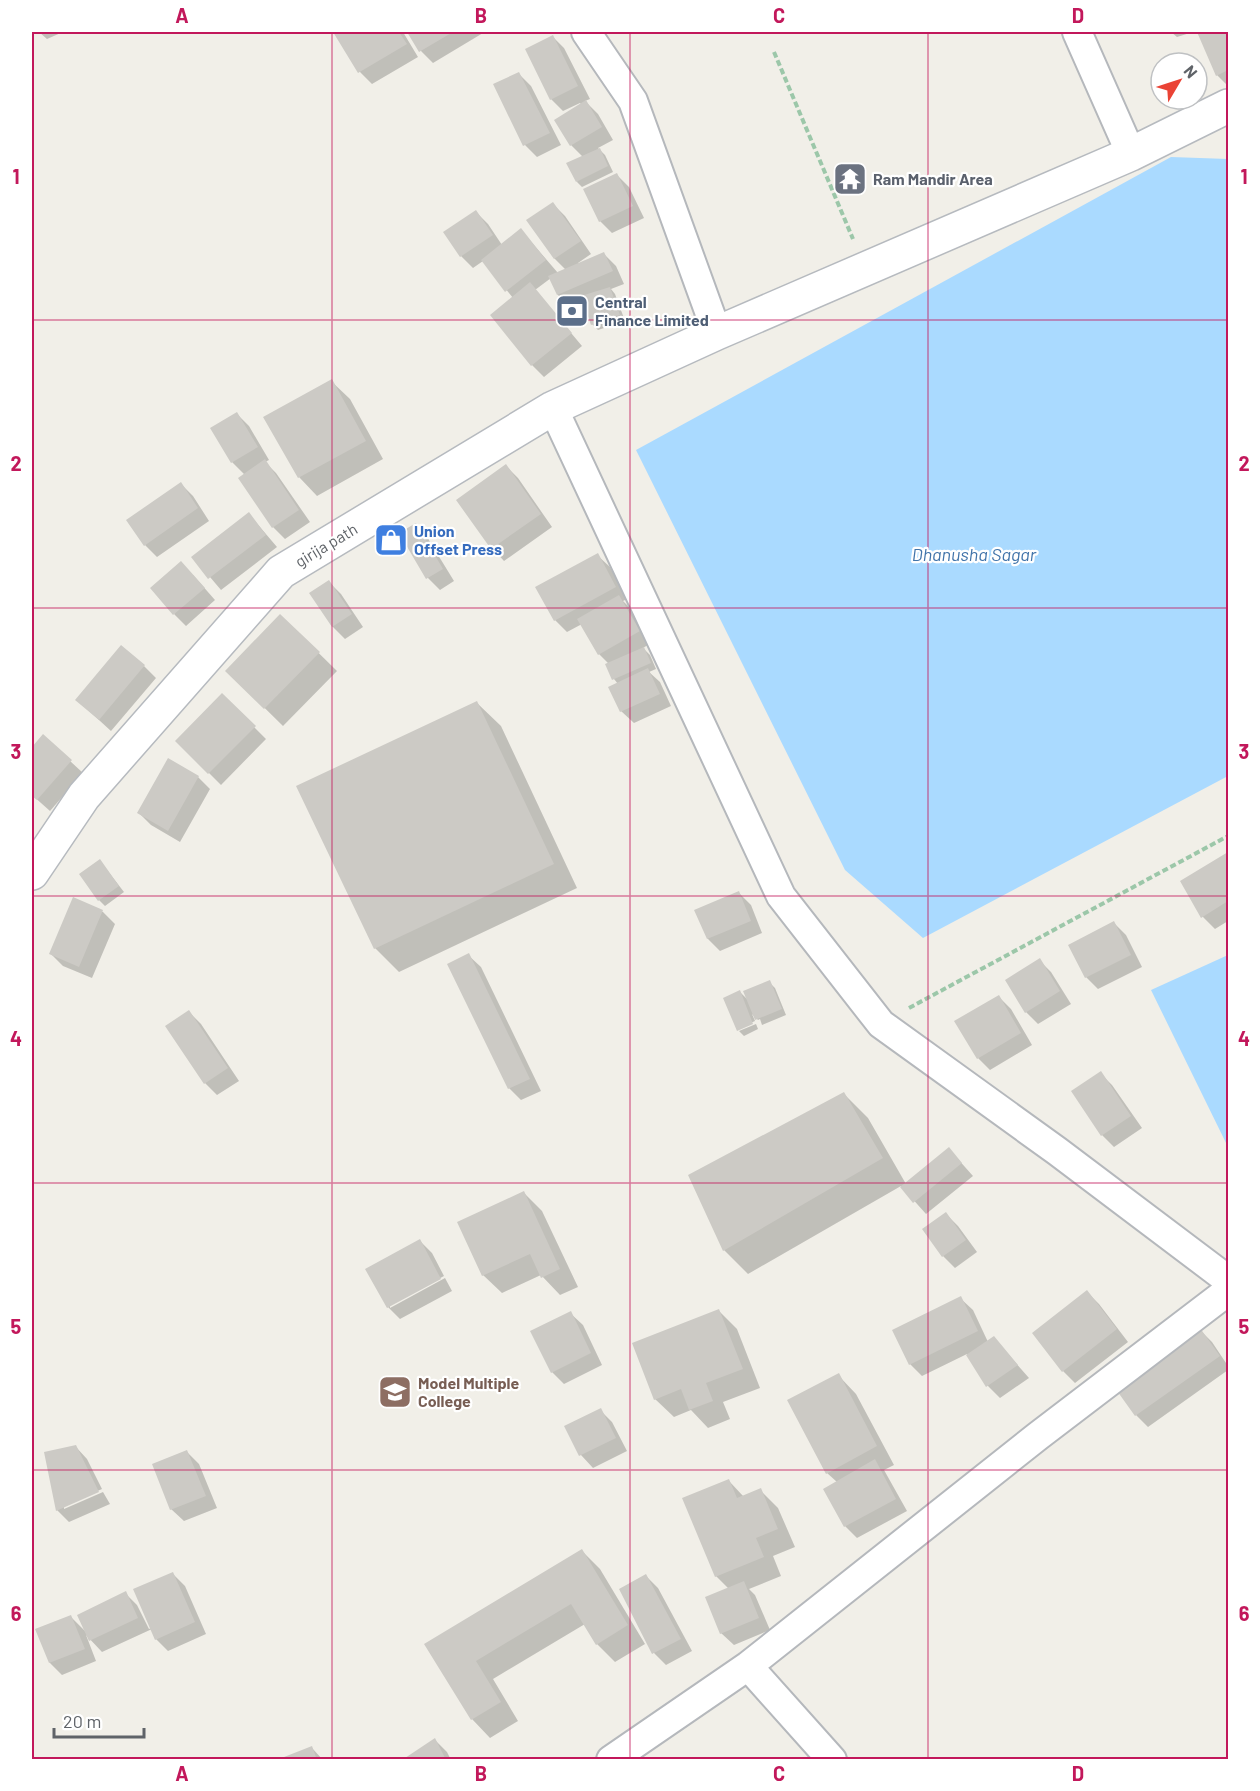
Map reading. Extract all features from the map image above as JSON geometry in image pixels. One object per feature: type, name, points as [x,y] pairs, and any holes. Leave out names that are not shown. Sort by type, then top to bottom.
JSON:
[{"type":"main road","name":"girija path","points":[[32,873],[84,796],[281,572],[552,408],[717,333],[1131,154],[1228,106]]},
{"type":"street","points":[[586,32],[633,101],[717,333]]},
{"type":"street","points":[[1077,32],[1131,154]]},
{"type":"street","points":[[552,408],[781,896],[881,1023],[1057,1151],[1228,1280]]},
{"type":"street","points":[[611,1760],[748,1666],[1038,1436],[1228,1291]]},
{"type":"street","points":[[748,1666],[832,1760]]},
{"type":"path","points":[[774,52],[866,269]]},
{"type":"path","points":[[881,1023],[1228,836]]},
{"type":"water","name":"Dhanusha Sagar","points":[[1171,157],[1228,159],[1228,776],[923,938],[845,870],[636,450]]},
{"type":"water","points":[[1228,955],[1228,1147],[1151,990]]},
{"type":"building","points":[[333,32],[399,32],[407,44],[358,73]]},
{"type":"building","points":[[407,32],[453,32],[419,52]]},
{"type":"building","points":[[1197,32],[1228,32],[1228,70],[1216,76],[1209,60],[1209,51],[1205,51]]},
{"type":"building","points":[[553,35],[578,86],[550,100],[525,49]]},
{"type":"building","points":[[519,72],[550,133],[523,146],[493,84]]},
{"type":"building","points":[[586,100],[602,127],[570,146],[554,120]]},
{"type":"building","points":[[600,148],[608,166],[576,182],[566,163]]},
{"type":"building","points":[[617,173],[633,206],[599,222],[583,189]]},
{"type":"building","points":[[553,202],[581,241],[554,259],[526,220]]},
{"type":"building","points":[[476,210],[493,235],[460,257],[443,232]]},
{"type":"building","points":[[521,228],[546,260],[505,292],[481,260]]},
{"type":"building","points":[[604,252],[613,271],[557,295],[548,276]]},
{"type":"building","points":[[530,282],[572,333],[531,366],[490,315]]},
{"type":"building","points":[[610,287],[620,315],[591,325],[581,296]]},
{"type":"building","points":[[332,379],[366,441],[298,478],[263,417]]},
{"type":"building","points":[[237,412],[258,447],[231,463],[210,428]]},
{"type":"building","points":[[265,459],[299,510],[272,528],[238,478]]},
{"type":"building","points":[[506,464],[541,514],[491,549],[456,500]]},
{"type":"building","points":[[181,482],[198,508],[144,546],[126,520]]},
{"type":"building","points":[[249,512],[266,535],[208,579],[191,557]]},
{"type":"building","points":[[416,523],[443,569],[426,579],[399,533]]},
{"type":"building","points":[[598,553],[616,587],[554,621],[535,587]]},
{"type":"building","points":[[181,561],[205,588],[173,615],[150,588]]},
{"type":"building","points":[[329,580],[352,614],[332,627],[309,593]]},
{"type":"building","points":[[619,595],[640,631],[598,655],[577,619]]},
{"type":"building","points":[[280,614],[320,652],[264,709],[225,671]]},
{"type":"building","points":[[121,645],[145,665],[99,720],[75,700]]},
{"type":"building","points":[[644,647],[651,663],[612,680],[605,664]]},
{"type":"building","points":[[648,668],[660,694],[620,712],[608,687]]},
{"type":"building","points":[[222,693],[256,726],[208,774],[175,741]]},
{"type":"building","points":[[477,701],[554,864],[374,949],[296,786]]},
{"type":"building","points":[[43,734],[72,760],[37,800],[32,796],[32,747]]},
{"type":"building","points":[[168,758],[199,776],[168,831],[137,813]]},
{"type":"building","points":[[1228,852],[1228,901],[1201,918],[1180,881]]},
{"type":"building","points":[[100,859],[119,886],[98,901],[79,874]]},
{"type":"building","points":[[739,891],[751,921],[707,939],[694,910]]},
{"type":"building","points":[[73,897],[103,910],[79,967],[49,954]]},
{"type":"building","points":[[1114,921],[1131,955],[1085,978],[1068,945]]},
{"type":"building","points":[[469,953],[530,1079],[508,1089],[447,964]]},
{"type":"building","points":[[1040,958],[1060,991],[1025,1013],[1005,980]]},
{"type":"building","points":[[770,980],[782,1009],[755,1020],[743,991]]},
{"type":"building","points":[[740,990],[753,1024],[737,1031],[723,998]]},
{"type":"building","points":[[999,995],[1021,1033],[977,1059],[954,1021]]},
{"type":"building","points":[[189,1010],[228,1068],[204,1084],[165,1026]]},
{"type":"building","points":[[1101,1071],[1131,1116],[1101,1136],[1071,1091]]},
{"type":"building","points":[[844,1092],[883,1158],[723,1251],[688,1175]]},
{"type":"building","points":[[949,1147],[962,1163],[913,1203],[900,1187]]},
{"type":"building","points":[[524,1191],[560,1269],[541,1278],[530,1254],[482,1276],[457,1222]]},
{"type":"building","points":[[946,1212],[966,1240],[942,1257],[922,1229]]},
{"type":"building","points":[[420,1239],[441,1279],[387,1308],[365,1269]]},
{"type":"building","points":[[1087,1290],[1117,1329],[1062,1372],[1032,1333]]},
{"type":"building","points":[[961,1296],[978,1331],[909,1365],[892,1330]]},
{"type":"building","points":[[719,1309],[743,1369],[706,1383],[713,1401],[689,1410],[681,1389],[654,1400],[632,1343]]},
{"type":"building","points":[[571,1311],[591,1353],[551,1373],[530,1331]]},
{"type":"building","points":[[1200,1328],[1220,1356],[1135,1416],[1115,1388]]},
{"type":"building","points":[[994,1336],[1018,1365],[986,1387],[966,1355]]},
{"type":"building","points":[[839,1373],[877,1446],[826,1474],[787,1400]]},
{"type":"building","points":[[601,1408],[616,1438],[579,1456],[564,1426]]},
{"type":"building","points":[[76,1445],[99,1492],[56,1511],[44,1452]]},
{"type":"building","points":[[187,1450],[206,1496],[170,1510],[152,1464]]},
{"type":"building","points":[[875,1459],[896,1499],[844,1527],[823,1489]]},
{"type":"building","points":[[729,1479],[737,1498],[761,1488],[778,1529],[756,1538],[764,1557],[715,1577],[682,1498]]},
{"type":"building","points":[[582,1549],[628,1625],[596,1645],[571,1604],[476,1661],[501,1702],[471,1720],[424,1644]]},
{"type":"building","points":[[173,1572],[195,1622],[155,1640],[133,1589]]},
{"type":"building","points":[[646,1574],[681,1639],[652,1654],[619,1589]]},
{"type":"building","points":[[744,1581],[759,1618],[720,1634],[705,1597]]},
{"type":"building","points":[[126,1591],[138,1618],[89,1641],[77,1615]]},
{"type":"building","points":[[71,1615],[85,1649],[49,1663],[35,1629]]},
{"type":"building","points":[[435,1738],[446,1760],[402,1760]]},
{"type":"building","points":[[312,1746],[317,1760],[279,1760],[279,1759]]},
{"type":"place","name":"Ram Mandir Area","points":[[850,179]]},
{"type":"place","name":"Central Finance Limited","points":[[572,311]]},
{"type":"place","name":"Union Offset Press","points":[[391,540]]},
{"type":"place","name":"Model Multiple College","points":[[395,1392]]}]
